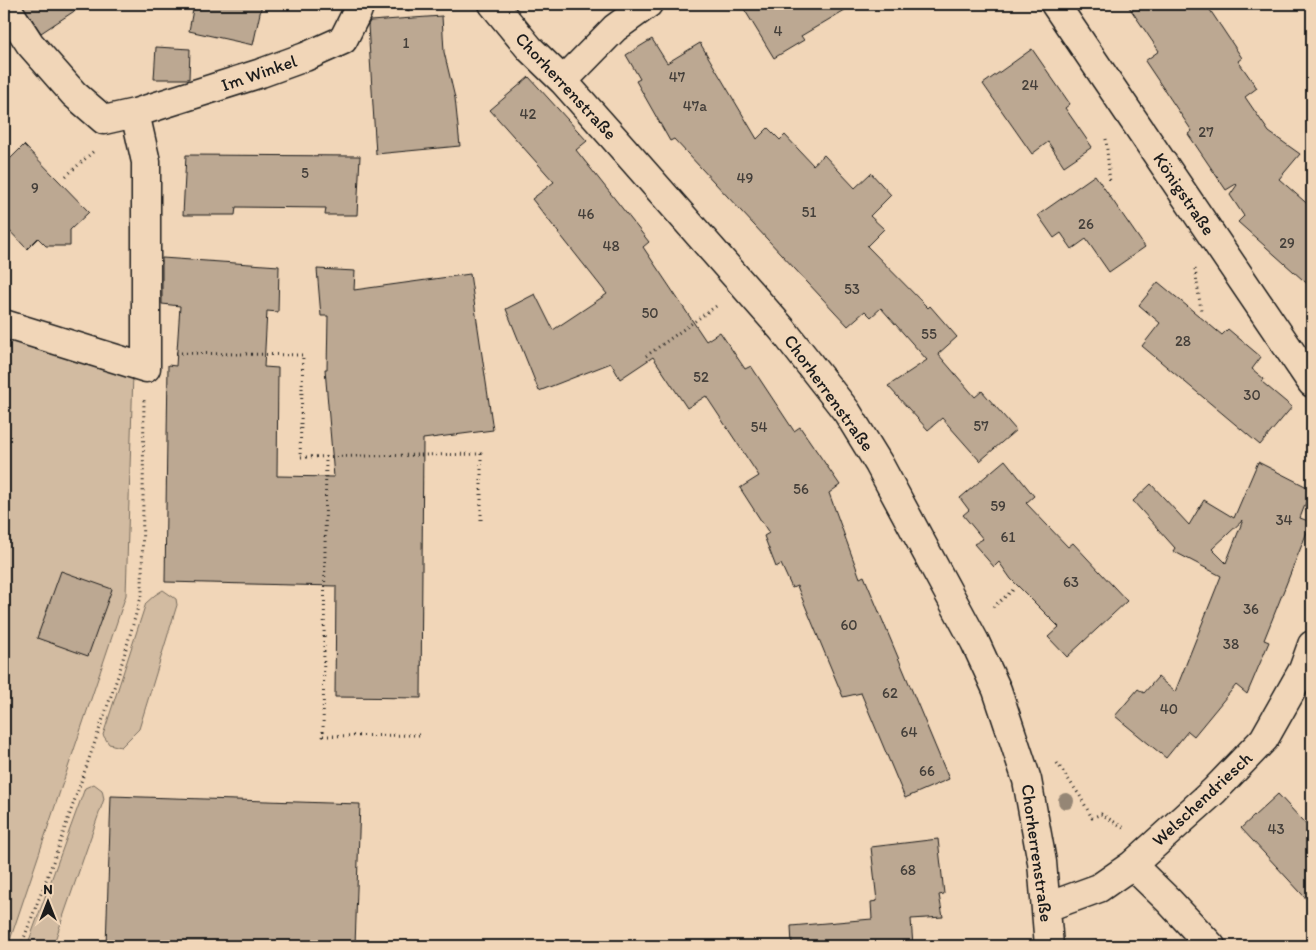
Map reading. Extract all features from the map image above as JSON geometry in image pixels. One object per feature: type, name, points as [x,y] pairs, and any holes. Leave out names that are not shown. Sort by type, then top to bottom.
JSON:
[{"type":"street","name":"Im Winkel","points":[[4,4],[30,44],[74,94],[104,120],[135,113],[262,73],[343,40],[360,4]]},
{"type":"street","name":"Chorherrenstraße","points":[[493,4],[530,49],[563,81],[782,329],[847,412],[879,464],[975,642],[997,690],[1027,780],[1036,825],[1047,907],[1049,946]]},
{"type":"street","points":[[563,81],[616,28],[648,4]]},
{"type":"street","name":"Königstraße","points":[[1055,4],[1312,383]]},
{"type":"street","points":[[4,324],[146,360],[146,162],[135,113]]},
{"type":"street","name":"Welschendriesch","points":[[1047,907],[1098,888],[1138,859],[1214,791],[1264,739],[1303,670],[1312,645]]},
{"type":"street","points":[[1138,859],[1169,901],[1211,946]]},
{"type":"path","points":[[408,11],[409,4]]},
{"type":"path","points":[[1106,137],[1110,183]]},
{"type":"path","points":[[1193,261],[1201,310]]},
{"type":"path","points":[[646,356],[745,286]]},
{"type":"path","points":[[20,946],[53,862],[118,673],[142,593],[142,483],[146,360],[303,355],[300,457],[481,454],[481,522]]},
{"type":"path","points":[[326,456],[324,736],[419,735]]},
{"type":"path","points":[[1055,761],[1080,796],[1092,818],[1101,814],[1124,827],[1138,859]]},
{"type":"shaded area","points":[[4,329],[133,373],[126,595],[8,946],[4,946]]},
{"type":"shaded area","points":[[163,590],[176,599],[177,605],[139,729],[121,747],[109,744],[103,735],[146,603]]},
{"type":"shaded area","points":[[94,784],[102,790],[104,799],[53,946],[27,946],[85,788]]},
{"type":"building","points":[[22,4],[85,4],[41,33]]},
{"type":"building","points":[[194,4],[262,4],[253,45],[189,31]]},
{"type":"building","points":[[741,4],[855,4],[801,36],[804,40],[774,58]]},
{"type":"building","points":[[1127,4],[1206,4],[1242,58],[1238,61],[1257,88],[1245,97],[1269,132],[1300,154],[1279,179],[1312,208],[1312,288],[1238,222],[1244,216],[1230,195],[1237,185],[1226,190],[1188,134],[1192,131],[1145,61],[1159,51]]},
{"type":"building","points":[[442,16],[444,52],[455,98],[460,146],[376,154],[368,25],[370,21]]},
{"type":"building","points":[[652,39],[667,63],[700,43],[757,139],[768,128],[780,140],[785,135],[813,165],[824,155],[855,188],[871,173],[891,195],[870,216],[884,229],[867,246],[928,308],[930,306],[957,337],[938,354],[975,397],[982,391],[1016,430],[980,461],[942,418],[928,430],[888,386],[927,360],[881,308],[871,317],[865,311],[848,326],[674,139],[670,141],[636,81],[640,79],[626,55]]},
{"type":"building","points":[[156,47],[190,49],[189,79],[154,79]]},
{"type":"building","points":[[1032,49],[1070,104],[1065,108],[1092,147],[1064,166],[1048,142],[1032,154],[983,84]]},
{"type":"building","points":[[529,77],[587,141],[576,150],[649,242],[643,247],[706,341],[720,332],[745,369],[751,366],[794,431],[800,427],[840,485],[829,493],[860,578],[864,576],[949,779],[905,798],[861,693],[843,697],[797,586],[792,588],[781,564],[776,567],[764,536],[769,533],[740,488],[759,476],[706,396],[687,408],[653,357],[620,379],[611,363],[539,391],[506,309],[535,294],[553,330],[607,294],[532,199],[554,182],[490,110]]},
{"type":"building","points":[[24,145],[89,212],[70,230],[70,246],[46,246],[38,238],[27,249],[4,225],[4,165]]},
{"type":"building","points":[[186,155],[360,156],[357,215],[325,215],[326,208],[236,207],[235,215],[183,215]]},
{"type":"building","points":[[1095,175],[1145,247],[1109,272],[1086,239],[1072,249],[1061,233],[1054,238],[1038,215]]},
{"type":"building","points":[[162,258],[279,266],[278,312],[267,311],[264,367],[278,368],[277,476],[334,477],[325,369],[327,369],[328,316],[321,316],[317,269],[355,271],[354,290],[470,274],[493,430],[423,439],[421,698],[335,697],[336,586],[165,582],[168,365],[176,366],[180,306],[162,304]]},
{"type":"building","points":[[1158,282],[1222,335],[1228,329],[1261,357],[1252,369],[1264,379],[1262,382],[1292,407],[1260,445],[1142,346],[1160,323],[1139,305]]},
{"type":"building","points":[[1005,460],[1034,496],[1026,503],[1068,547],[1073,543],[1127,601],[1067,657],[1048,637],[1059,627],[1011,579],[999,562],[994,567],[974,544],[983,539],[963,515],[969,510],[960,498]]},
{"type":"building","points":[[1258,462],[1311,489],[1300,518],[1311,522],[1264,640],[1269,642],[1247,694],[1236,685],[1194,736],[1188,731],[1166,758],[1115,716],[1138,689],[1144,693],[1158,677],[1175,692],[1221,576],[1173,551],[1175,548],[1133,501],[1151,484],[1189,525],[1204,500],[1234,518]],"holes":[[[1243,520],[1226,563],[1212,549]]]},
{"type":"building","points":[[61,571],[112,589],[88,656],[37,638]]},
{"type":"building","points":[[1278,794],[1312,831],[1312,905],[1241,828]]},
{"type":"building","points":[[111,796],[360,804],[355,946],[106,946]]},
{"type":"building","points":[[938,839],[944,894],[939,895],[943,917],[911,919],[913,946],[792,946],[791,926],[872,919],[871,902],[877,901],[871,847]]}]
